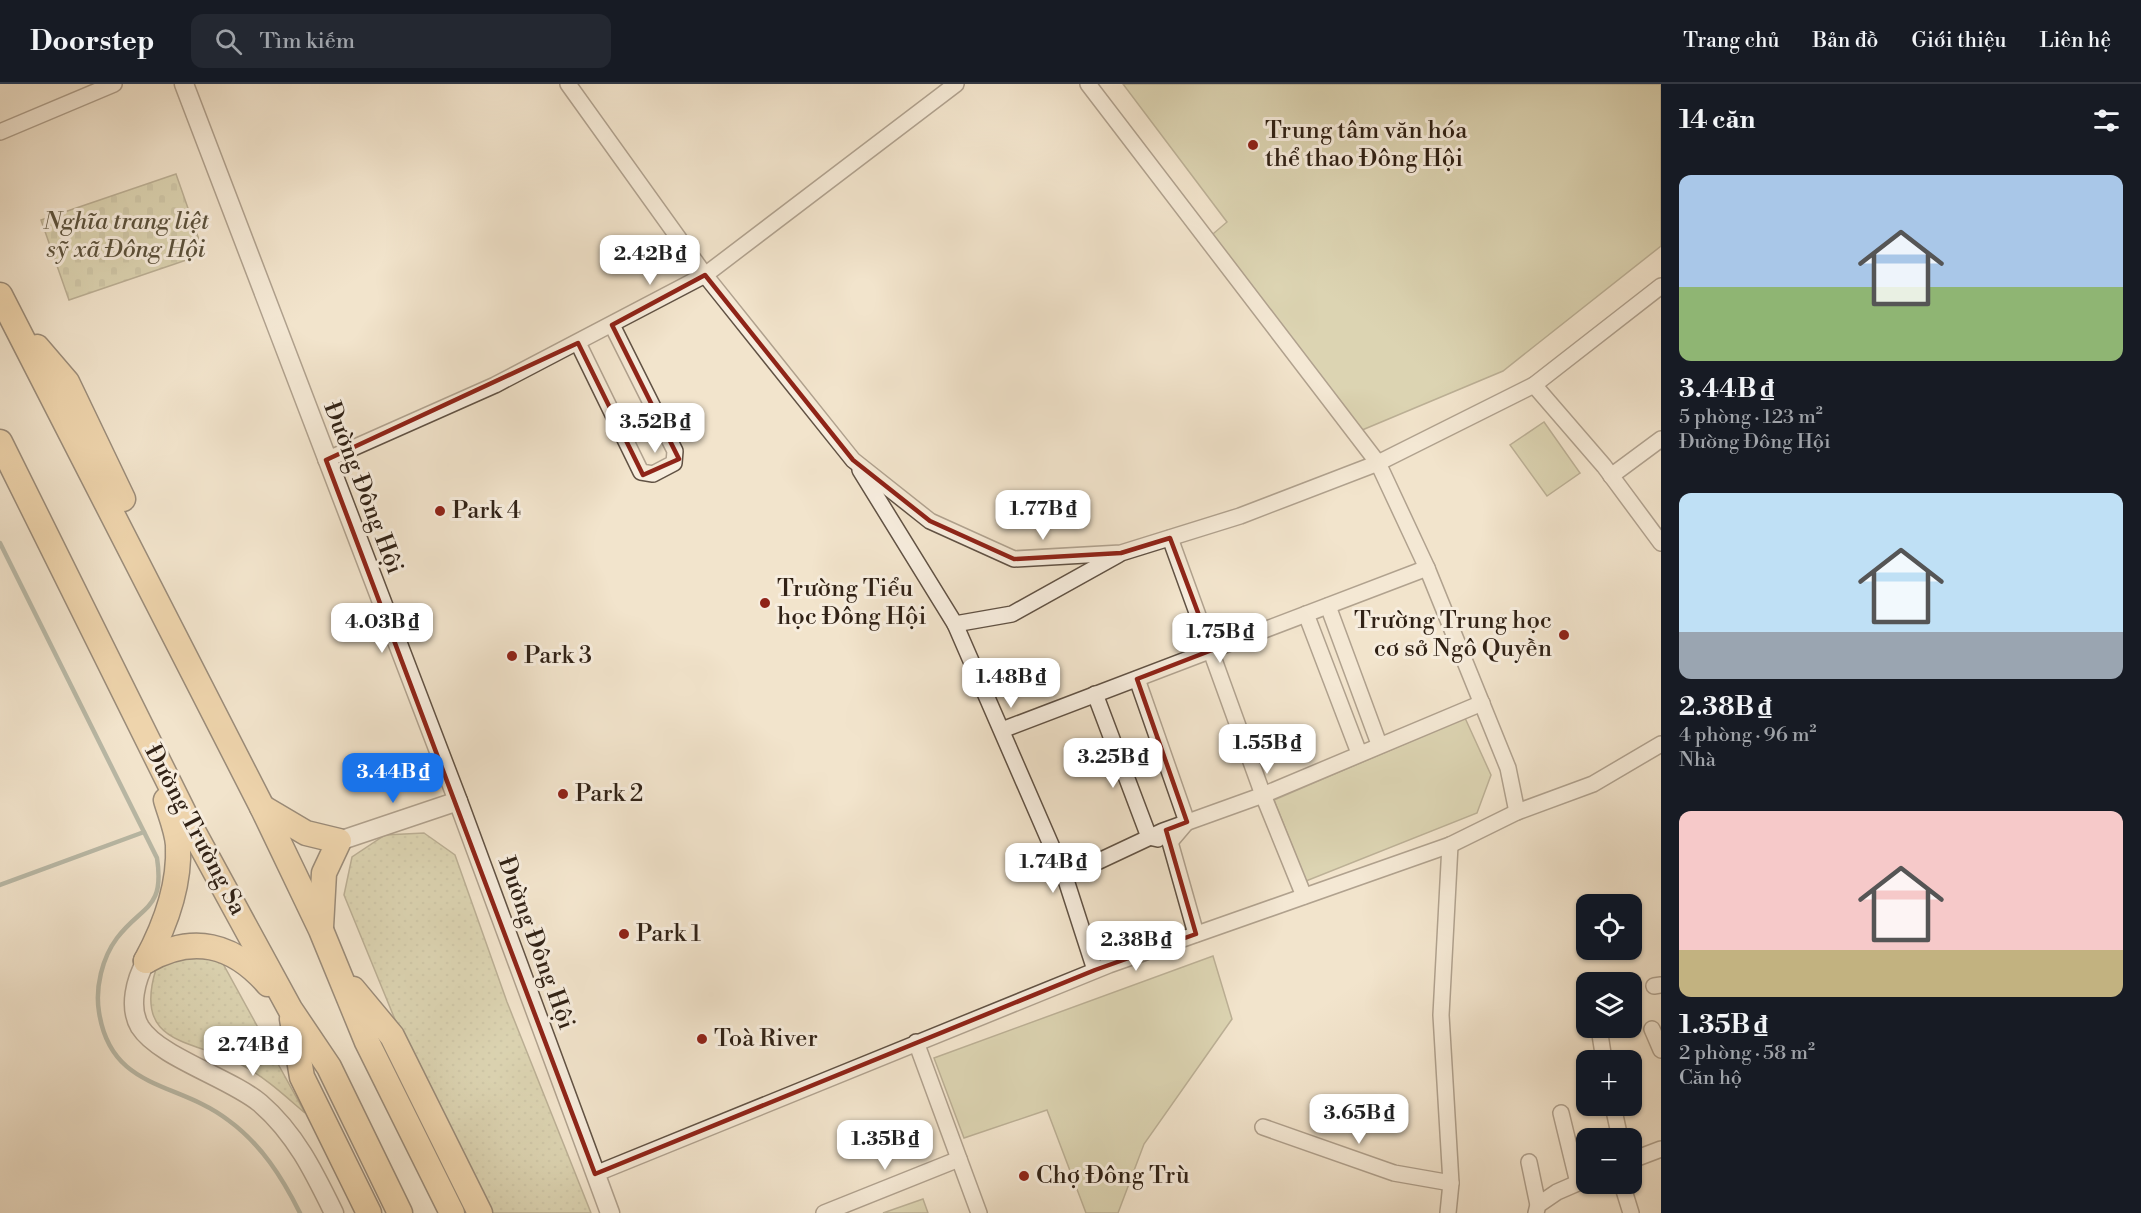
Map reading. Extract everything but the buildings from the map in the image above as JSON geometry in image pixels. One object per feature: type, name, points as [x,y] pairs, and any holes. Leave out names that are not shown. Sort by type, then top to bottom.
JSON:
[{"type":"highway","points":[[0,295],[12,318],[67,382],[201,656],[200,687],[262,807],[321,930],[367,1042],[452,1213]]},
{"type":"highway","name":"Đường Trường Sa","points":[[0,442],[192,829],[290,1009],[329,1068],[400,1213]]},
{"type":"highway","points":[[147,961],[167,916],[177,869],[178,843],[151,746]]},
{"type":"highway","points":[[262,807],[306,833],[339,841],[324,873],[321,930]]},
{"type":"highway","points":[[147,961],[163,951],[182,946],[204,945],[223,950],[250,965],[290,1009],[302,1077],[369,1213]]},
{"type":"highway","points":[[335,967],[392,1036],[480,1213]]},
{"type":"street","points":[[0,132],[114,84]]},
{"type":"street","name":"Đường Đông Hội","points":[[184,84],[458,801],[610,1213]]},
{"type":"street","points":[[568,84],[705,275],[853,460],[955,624],[1065,877],[1095,970]]},
{"type":"street","points":[[326,460],[495,385],[705,275],[956,84]]},
{"type":"street","points":[[1088,84],[1378,463],[1427,567],[1508,768],[1517,812]]},
{"type":"street","points":[[955,624],[1012,614],[1121,553],[1240,516],[1378,463],[1534,385],[1661,286]]},
{"type":"street","points":[[578,343],[641,471],[653,474],[674,463],[675,451],[612,325]]},
{"type":"street","points":[[1534,385],[1611,476],[1661,543]]},
{"type":"street","points":[[1611,476],[1661,438]]},
{"type":"street","points":[[853,460],[930,521],[1014,558],[1121,553]]},
{"type":"street","points":[[1170,538],[1263,795],[1304,896]]},
{"type":"street","points":[[1002,730],[1427,567]]},
{"type":"street","points":[[1328,606],[1379,744]]},
{"type":"street","points":[[1306,614],[1359,753]]},
{"type":"street","points":[[1137,679],[1187,822]]},
{"type":"street","points":[[1095,694],[1149,837]]},
{"type":"street","points":[[1065,877],[1149,837],[1263,795],[1379,744],[1482,703]]},
{"type":"street","points":[[595,1174],[1095,970],[1450,845],[1517,812],[1593,784],[1661,745]]},
{"type":"street","points":[[339,841],[458,801]]},
{"type":"street","points":[[1170,842],[1187,822]]},
{"type":"street","points":[[1149,837],[1170,842]]},
{"type":"street","points":[[1170,842],[1196,934]]},
{"type":"street","points":[[1448,1213],[1450,1182],[1441,1015],[1450,845]]},
{"type":"street","points":[[147,961],[138,976],[134,998],[140,1026],[160,1046],[225,1080],[259,1103],[286,1129],[310,1164],[334,1213]]},
{"type":"street","points":[[1652,1029],[1661,1050]]},
{"type":"street","points":[[916,1042],[979,1213]]},
{"type":"street","points":[[1561,1113],[1576,1162]]},
{"type":"street","points":[[1263,1127],[1394,1173],[1450,1182]]},
{"type":"street","points":[[1642,1156],[1661,1149]]},
{"type":"street","points":[[824,1213],[959,1159]]},
{"type":"street","points":[[1529,1162],[1537,1209],[1576,1185]]},
{"type":"street","points":[[1625,1194],[1631,1213]]},
{"type":"highlighted area","points":[[705,275],[853,460],[930,521],[1014,559],[1121,553],[1170,538],[1212,650],[1137,679],[1187,822],[1166,830],[1196,934],[1095,970],[595,1174],[326,460],[578,343],[643,475],[679,459],[612,325]]},
{"type":"green space","points":[[1123,84],[1661,84],[1661,246],[1503,371],[1355,433],[1207,239],[1227,222]]},
{"type":"green space","name":"Nghĩa trang liệt sỹ xã Đông Hội","points":[[176,174],[204,254],[69,300],[41,220]]},
{"type":"green space","points":[[1544,422],[1580,473],[1547,496],[1510,445]]},
{"type":"green space","points":[[1465,718],[1491,775],[1477,813],[1306,881],[1274,800]]},
{"type":"green space","points":[[424,833],[455,855],[507,1002],[591,1213],[492,1213],[396,1022],[344,895],[352,857],[385,835]]},
{"type":"green space","points":[[188,955],[222,962],[305,1113],[251,1070],[224,1057],[187,1044],[160,1027],[153,1013],[151,994],[156,969]]},
{"type":"green space","points":[[1213,956],[1232,1019],[1144,1144],[1118,1213],[1086,1213],[1047,1110],[964,1138],[934,1058]]},
{"type":"green space","points":[[923,1199],[928,1213],[883,1213]]},
{"type":"waterway","points":[[0,543],[157,858],[159,875],[158,888],[154,897],[117,938],[107,955],[101,974],[98,1003],[106,1038],[117,1057],[132,1071],[149,1081],[209,1107],[240,1129],[270,1162],[300,1213]]},
{"type":"waterway","points":[[0,885],[144,832]]},
{"type":"place","name":"Trung tâm văn hóa thể thao Đông Hội","points":[[1253,145]]},
{"type":"place","name":"Park 4","points":[[440,511]]},
{"type":"place","name":"Trường Tiểu học Đông Hội","points":[[765,603]]},
{"type":"place","name":"Trường Trung học cơ sở Ngô Quyền","points":[[1564,635]]},
{"type":"place","name":"Park 3","points":[[512,656]]},
{"type":"place","name":"Park 2","points":[[563,794]]},
{"type":"place","name":"Park 1","points":[[624,934]]},
{"type":"place","name":"Toà River","points":[[702,1039]]},
{"type":"place","name":"Chợ Đông Trù","points":[[1024,1176]]}]
